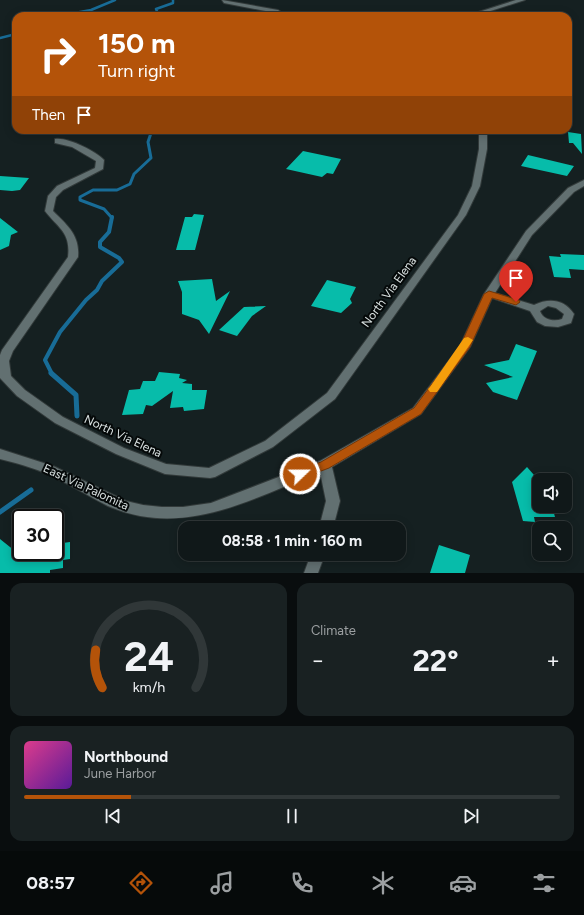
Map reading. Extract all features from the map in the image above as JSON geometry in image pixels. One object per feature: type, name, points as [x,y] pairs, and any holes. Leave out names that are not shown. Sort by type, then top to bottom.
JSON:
[{"type":"street","points":[[482,12],[522,0]]},
{"type":"street","points":[[224,1],[278,12]]},
{"type":"street","name":"North Via Elena","points":[[58,140],[68,142],[85,150],[100,160],[101,163],[99,169],[60,188],[52,196],[49,211],[70,233],[74,242],[72,257],[8,350],[3,361],[5,377],[21,393],[59,420],[120,451],[165,469],[210,473],[269,444],[331,396],[462,215],[476,186],[483,149],[483,134]]},
{"type":"street","name":"East Via Palomita","points":[[0,454],[20,458],[56,472],[109,500],[133,509],[164,513],[193,512],[212,508],[325,465],[417,411],[465,347],[489,294],[529,233],[571,190],[584,183]]},
{"type":"street","points":[[489,294],[535,309]]},
{"type":"street","points":[[325,465],[334,501],[328,521]]},
{"type":"street","points":[[311,573],[315,561]]},
{"type":"building","points":[[572,133],[581,134],[582,154],[573,143],[569,143],[568,134],[572,134]]},
{"type":"building","points":[[303,151],[341,159],[333,174],[327,173],[322,177],[286,169]]},
{"type":"building","points":[[528,155],[574,166],[567,176],[521,166]]},
{"type":"building","points":[[0,176],[29,178],[20,190],[12,191],[0,190]]},
{"type":"building","points":[[194,214],[204,215],[195,250],[176,250],[185,217],[192,217]]},
{"type":"building","points":[[0,218],[18,232],[11,235],[9,246],[0,250]]},
{"type":"building","points":[[560,254],[584,255],[584,270],[569,269],[571,278],[554,277],[549,256],[561,257]]},
{"type":"building","points":[[212,279],[216,301],[230,291],[209,334],[199,320],[182,314],[182,292],[178,281]]},
{"type":"building","points":[[327,280],[356,287],[350,299],[352,303],[341,313],[311,306]]},
{"type":"building","points":[[266,306],[252,316],[237,336],[219,330],[244,307]]},
{"type":"building","points":[[516,344],[537,351],[517,400],[493,392],[486,383],[513,377],[484,365],[509,360]]},
{"type":"building","points":[[159,372],[180,374],[179,378],[187,380],[182,383],[192,384],[192,390],[207,390],[204,409],[184,411],[183,407],[170,408],[173,391],[152,406],[146,405],[143,414],[122,415],[129,390],[140,389],[143,381],[155,381]]},
{"type":"building","points":[[527,467],[532,473],[532,513],[554,513],[555,517],[534,517],[535,521],[523,521],[512,482]]},
{"type":"building","points":[[0,539],[12,549],[12,561],[63,561],[63,568],[50,570],[50,573],[0,573]]},
{"type":"building","points":[[70,542],[70,559],[64,560],[64,543]]},
{"type":"building","points":[[439,545],[470,555],[465,573],[430,573]]},
{"type":"waterway","points":[[80,12],[91,10],[115,0]]},
{"type":"waterway","points":[[157,12],[156,9],[173,3],[173,0]]},
{"type":"waterway","points":[[0,38],[12,35]]},
{"type":"waterway","points":[[112,218],[104,209],[80,200],[80,197],[93,190],[117,190],[130,184],[134,174],[151,158],[148,142],[151,134]]},
{"type":"waterway","points":[[52,374],[45,360],[60,332],[86,300],[97,290],[102,281],[122,262],[119,258],[100,247],[100,242],[109,232],[112,218]]},
{"type":"waterway","points":[[52,374],[76,395],[77,416]]},
{"type":"waterway","points":[[0,512],[31,490]]},
{"type":"slow traffic","points":[[433,389],[465,347],[468,340]]},
{"type":"route","points":[[300,474],[325,465],[417,411],[465,347],[489,294],[516,302]]}]
